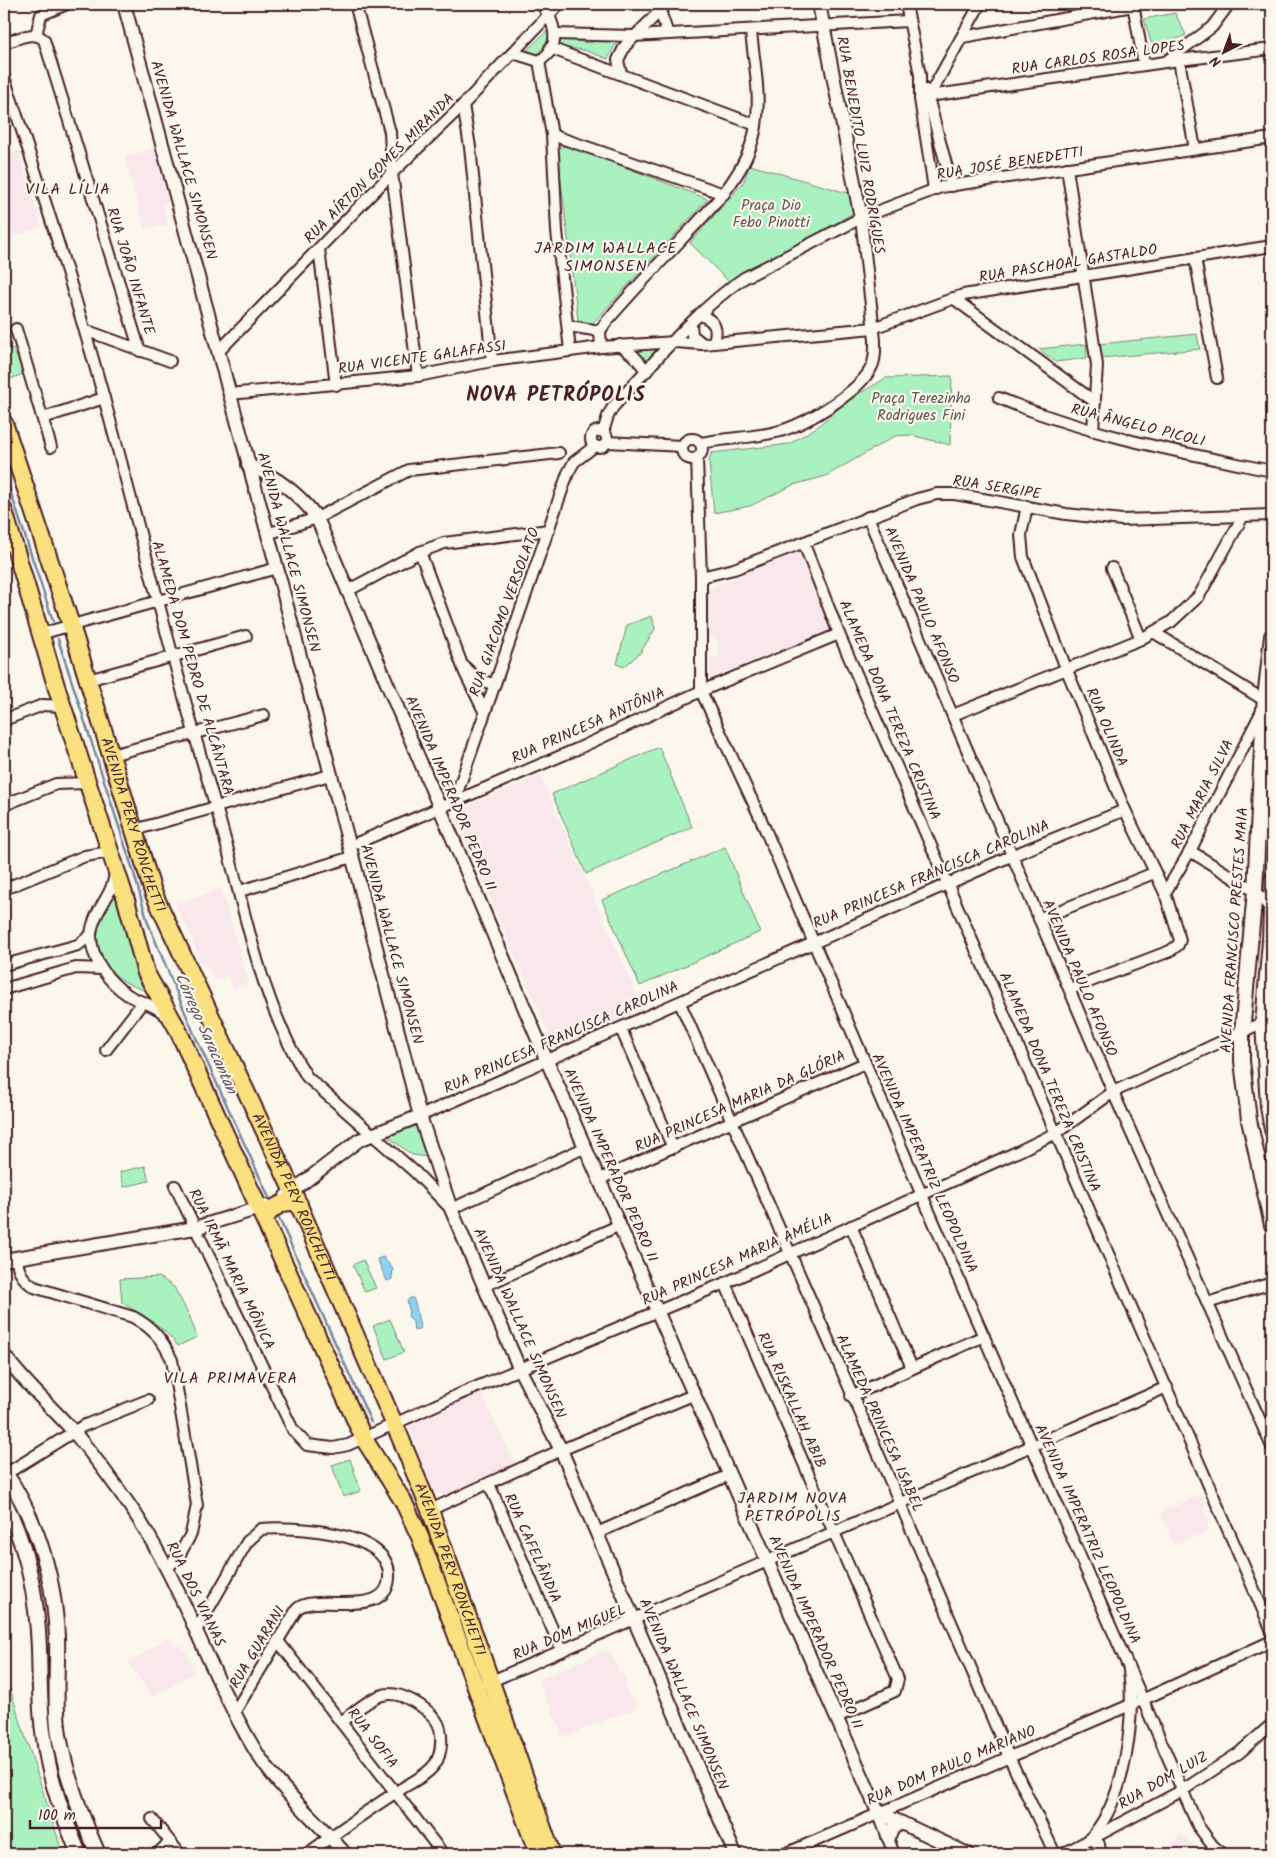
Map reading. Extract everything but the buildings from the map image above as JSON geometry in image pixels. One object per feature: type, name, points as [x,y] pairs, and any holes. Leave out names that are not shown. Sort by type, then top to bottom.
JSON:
[{"type":"main road","name":"AVENIDA PERY RONCHETTI","points":[[4,423],[66,626],[88,680],[158,903],[393,1423],[430,1510],[483,1684],[538,1854]]},
{"type":"main road","name":"AVENIDA PERY RONCHETTI","points":[[4,511],[45,633],[62,706],[112,857],[146,973],[177,1028],[191,1064],[265,1211],[364,1439],[403,1501],[420,1537],[483,1684],[552,1854]]},
{"type":"main road","name":"AVENIDA FRANCISCO PRESTES MAIA","points":[[1272,636],[1264,704],[1255,891],[1242,1033],[1242,1061],[1249,1120],[1272,1225]]},
{"type":"main road","points":[[1272,880],[1268,1020],[1268,1107],[1272,1130]]},
{"type":"main road","points":[[265,1211],[291,1199]]},
{"type":"main road","points":[[4,1473],[32,1518],[44,1558],[56,1616],[56,1687],[60,1736],[79,1810],[97,1854]]},
{"type":"main road","points":[[4,1501],[20,1540],[33,1591],[37,1618],[44,1740],[56,1797],[78,1854]]},
{"type":"main road","points":[[56,1797],[64,1798],[70,1802],[88,1848],[97,1854]]},
{"type":"street","points":[[4,43],[36,35],[41,14],[67,4]]},
{"type":"street","name":"AVENIDA WALLACE SIMONSEN","points":[[124,4],[277,568],[420,1116],[451,1209],[520,1370],[561,1450],[735,1854]]},
{"type":"street","points":[[539,61],[550,48],[555,34],[549,14],[541,4]]},
{"type":"street","name":"RUA AÍRTON GOMES MIRANDA","points":[[218,352],[392,173],[463,105],[559,4]]},
{"type":"street","name":"RUA BENEDITO LUIZ RODRIGUES","points":[[701,443],[778,432],[796,426],[817,414],[856,386],[870,371],[875,352],[874,328],[861,218],[819,4]]},
{"type":"street","points":[[906,4],[925,98],[952,186]]},
{"type":"street","points":[[934,189],[925,98],[963,37],[980,4]]},
{"type":"street","points":[[1167,61],[1212,27],[1230,4]]},
{"type":"street","points":[[963,37],[1133,5],[1144,65]]},
{"type":"street","points":[[663,7],[668,34]]},
{"type":"street","points":[[621,74],[619,56],[633,36],[663,7]]},
{"type":"street","points":[[357,11],[390,132],[392,173],[418,376]]},
{"type":"street","points":[[555,34],[633,36],[751,32],[823,25],[909,22]]},
{"type":"street","points":[[601,347],[600,331],[622,302],[724,194],[737,176],[751,148],[756,125],[758,93],[751,32]]},
{"type":"street","name":"RUA JOÃO INFANTE","points":[[36,35],[44,40],[140,351]]},
{"type":"street","points":[[550,48],[756,125]]},
{"type":"street","name":"RUA CARLOS ROSA LOPES","points":[[925,98],[1167,61],[1272,49]]},
{"type":"street","points":[[513,53],[539,61]]},
{"type":"street","points":[[1179,60],[1195,149]]},
{"type":"street","points":[[539,61],[552,136],[557,231],[569,326],[570,351]]},
{"type":"street","name":"ALAMEDA DOM PEDRO DE ALCÂNTARA","points":[[4,77],[104,398],[174,655],[193,734],[216,806],[264,981],[283,1036],[307,1077],[370,1135],[416,1173],[451,1209]]},
{"type":"street","points":[[463,105],[470,147],[492,362]]},
{"type":"street","points":[[552,136],[724,194]]},
{"type":"street","name":"RUA JOSÉ BENEDETTI","points":[[674,342],[730,287],[744,278],[861,218],[934,189],[1272,138]]},
{"type":"street","points":[[1067,168],[1082,277],[1097,364],[1093,432]]},
{"type":"street","name":"RUA PASCHOAL GASTALDO","points":[[874,328],[970,293],[1272,246]]},
{"type":"street","points":[[319,249],[336,385]]},
{"type":"street","points":[[1195,258],[1217,378]]},
{"type":"street","points":[[953,298],[1095,402]]},
{"type":"street","points":[[691,325],[692,335],[708,343],[716,332],[715,326],[701,315]]},
{"type":"street","points":[[569,326],[600,331]]},
{"type":"street","name":"RUA VICENTE GALAFASSI","points":[[229,394],[418,376],[492,362],[620,345],[674,342],[708,343],[874,328]]},
{"type":"street","points":[[16,329],[51,447]]},
{"type":"street","points":[[84,330],[170,361]]},
{"type":"street","points":[[674,342],[614,407],[608,416],[605,437],[604,446],[595,446],[592,442],[592,435],[596,431],[605,437],[682,446]]},
{"type":"street","points":[[620,345],[634,356],[647,371]]},
{"type":"street","points":[[43,418],[104,398]]},
{"type":"street","name":"RUA ÂNGELO PICOLI","points":[[999,398],[1038,414],[1093,432],[1272,471]]},
{"type":"street","points":[[692,438],[701,443],[702,453],[697,458],[690,459],[684,456],[682,446],[686,441],[692,438]]},
{"type":"street","name":"RUA GIACOMO VERSOLATO","points":[[455,799],[493,684],[571,467],[595,446]]},
{"type":"street","points":[[267,534],[317,518],[409,470],[559,453]]},
{"type":"street","name":"AVENIDA IMPERATRIZ LEOPOLDINA","points":[[697,458],[701,577],[701,691],[759,815],[813,944],[1128,1662],[1182,1790],[1202,1832],[1223,1854]]},
{"type":"street","name":"AVENIDA IMPERADOR PEDRO II","points":[[248,465],[287,486],[305,502],[317,518],[547,1061],[878,1812]]},
{"type":"street","name":"RUA SERGIPE","points":[[701,577],[734,569],[804,544],[868,517],[938,494],[955,494],[1122,520],[1272,515]]},
{"type":"street","name":"RUA OLINDA","points":[[1027,506],[1021,535],[1021,551],[1066,668],[1126,810],[1165,893],[1180,940],[1178,945],[1170,951],[1070,989]]},
{"type":"street","points":[[953,715],[1155,633],[1187,610],[1199,596],[1243,516]]},
{"type":"street","name":"AVENIDA PAULO AFONSO","points":[[868,517],[1113,1092],[1272,1447]]},
{"type":"street","points":[[347,591],[420,552],[444,543],[549,530]]},
{"type":"street","name":"ALAMEDA DONA TEREZA CRISTINA","points":[[804,544],[839,634],[1167,1386],[1272,1632]]},
{"type":"street","points":[[420,552],[460,659],[476,698],[484,711]]},
{"type":"street","points":[[45,633],[277,568]]},
{"type":"street","points":[[1112,568],[1141,639]]},
{"type":"street","points":[[1155,633],[1264,704]]},
{"type":"street","name":"RUA PRINCESA ANTÔNIA","points":[[240,891],[351,851],[440,809],[455,799],[577,748],[701,691],[839,634]]},
{"type":"street","points":[[88,680],[246,636]]},
{"type":"street","points":[[460,659],[474,677],[493,684]]},
{"type":"street","name":"RUA MARIA SILVA","points":[[1165,893],[1190,851],[1264,704]]},
{"type":"street","points":[[4,720],[43,705],[62,706]]},
{"type":"street","points":[[111,755],[264,716]]},
{"type":"street","points":[[464,774],[472,785],[482,788]]},
{"type":"street","points":[[134,830],[330,775]]},
{"type":"street","points":[[4,805],[56,784],[87,782]]},
{"type":"street","name":"RUA PRINCESA FRANCISCA CAROLINA","points":[[291,1199],[358,1140],[420,1116],[621,1029],[1011,856],[1126,810]]},
{"type":"street","points":[[1190,851],[1255,891],[1271,909]]},
{"type":"street","points":[[4,889],[86,856],[112,857]]},
{"type":"street","name":"AVENIDA PERY RONCHETTI","points":[[112,857],[113,886],[97,914],[91,935],[93,949],[102,969],[117,986],[157,1008],[164,1014],[191,1064]]},
{"type":"street","points":[[1039,920],[1154,873]]},
{"type":"street","points":[[4,965],[78,945],[91,935]]},
{"type":"street","points":[[4,989],[76,968],[102,969]]},
{"type":"street","points":[[106,1050],[143,1002]]},
{"type":"street","name":"ALAMEDA PRINCESA ISABEL","points":[[680,1003],[900,1503],[1008,1757],[1054,1854]]},
{"type":"street","name":"RUA PRINCESA MARIA AMÉLIA","points":[[364,1439],[393,1423],[725,1283],[789,1253],[923,1196],[1056,1133],[1113,1092],[1268,1020]]},
{"type":"street","points":[[621,1029],[673,1148]]},
{"type":"street","name":"RUA PRINCESA MARIA DA GLÓRIA","points":[[600,1179],[732,1123],[865,1063]]},
{"type":"street","points":[[451,1209],[586,1147]]},
{"type":"street","name":"RUA IRMÃ MARIA MÔNICA","points":[[175,1186],[293,1430],[307,1445],[333,1448],[364,1439]]},
{"type":"street","points":[[168,1568],[181,1552],[191,1534],[197,1505],[172,1360],[165,1346],[147,1325],[133,1317],[34,1287],[24,1281],[10,1259],[196,1228],[265,1211]]},
{"type":"street","points":[[484,1286],[620,1226]]},
{"type":"street","points":[[851,1226],[912,1368]]},
{"type":"street","name":"RUA RISKALLAH ABIB","points":[[725,1283],[898,1679],[895,1691],[837,1717]]},
{"type":"street","points":[[1208,1303],[1272,1283]]},
{"type":"street","points":[[852,1396],[984,1336]]},
{"type":"street","name":"RUA DOS VIANAS","points":[[4,1356],[73,1432],[108,1475],[168,1568],[197,1628],[234,1713],[276,1781],[331,1837],[345,1854]]},
{"type":"street","name":"RUA DOM MIGUEL","points":[[483,1684],[634,1620],[1167,1386]]},
{"type":"street","points":[[430,1510],[561,1450],[693,1395]]},
{"type":"street","points":[[4,1473],[73,1432],[148,1400]]},
{"type":"street","points":[[597,1533],[729,1475]]},
{"type":"street","name":"RUA CAFELÂNDIA","points":[[489,1484],[562,1651]]},
{"type":"street","name":"RUA GUARANI","points":[[197,1628],[247,1542],[261,1529],[284,1528],[346,1536],[366,1544],[378,1552],[385,1561],[389,1573],[387,1584],[381,1594],[360,1604],[310,1603],[300,1605],[234,1713]]},
{"type":"street","name":"RUA SOFIA","points":[[278,1641],[442,1854]]},
{"type":"street","name":"RUA DOM PAULO MARIANO","points":[[785,1854],[878,1812],[1129,1706],[1272,1641]]},
{"type":"street","points":[[1100,1854],[1099,1844],[1090,1838],[1103,1821],[1111,1805],[1125,1762],[1129,1740],[1128,1662]]},
{"type":"street","points":[[307,1854],[431,1769],[436,1762],[441,1736],[437,1721],[411,1701],[390,1694],[374,1699],[342,1722]]},
{"type":"street","points":[[1129,1706],[1151,1719]]},
{"type":"street","name":"RUA DOM LUIZ","points":[[1063,1854],[1182,1790],[1239,1753],[1272,1724]]},
{"type":"street","points":[[878,1812],[968,1854]]},
{"type":"street","points":[[878,1812],[894,1854]]},
{"type":"street","points":[[152,1820],[180,1854]]},
{"type":"street","points":[[888,1837],[894,1827],[902,1823]]},
{"type":"street","points":[[156,1854],[170,1842]]},
{"type":"shaded area","points":[[154,148],[168,201],[163,204],[168,224],[145,229],[125,157]]},
{"type":"shaded area","points":[[19,151],[42,227],[4,239],[4,155]]},
{"type":"shaded area","points":[[800,552],[833,630],[710,678],[710,659],[718,656],[717,639],[706,635],[708,588]]},
{"type":"shaded area","points":[[540,775],[643,1009],[560,1046],[553,1043],[456,819],[459,810]]},
{"type":"shaded area","points":[[221,889],[249,982],[233,988],[228,976],[214,980],[209,968],[200,962],[193,940],[175,904]]},
{"type":"shaded area","points":[[480,1391],[516,1466],[443,1495],[436,1493],[429,1484],[409,1424]]},
{"type":"shaded area","points":[[1204,1493],[1204,1506],[1210,1524],[1207,1526],[1209,1531],[1174,1545],[1160,1513]]},
{"type":"shaded area","points":[[169,1637],[176,1648],[181,1644],[195,1672],[153,1697],[128,1663]]},
{"type":"shaded area","points":[[606,1650],[611,1653],[620,1673],[625,1676],[628,1695],[634,1698],[638,1707],[564,1737],[538,1680]]},
{"type":"shaded area","points":[[1180,1834],[1205,1854],[1164,1854]]},
{"type":"green space","points":[[1175,13],[1186,35],[1158,47],[1151,42],[1144,19]]},
{"type":"green space","points":[[549,29],[553,35],[536,56],[525,52]]},
{"type":"green space","points":[[559,37],[588,43],[605,39],[617,42],[608,59],[584,50],[557,47]]},
{"type":"green space","points":[[567,145],[708,199],[591,325],[578,320],[557,149]]},
{"type":"green space","name":"Praça Dio Febo Pinotti","points":[[750,165],[851,194],[854,213],[745,273],[731,284],[690,243],[743,183]]},
{"type":"green space","points":[[1197,334],[1200,349],[1101,358],[1099,344]]},
{"type":"green space","points":[[666,343],[649,364],[629,346]]},
{"type":"green space","points":[[1086,344],[1087,358],[1056,362],[1039,349]]},
{"type":"green space","points":[[13,348],[24,374],[4,381],[4,352]]},
{"type":"green space","name":"Praça Terezinha Rodrigues Fini","points":[[952,376],[950,445],[911,435],[895,436],[826,476],[793,485],[750,506],[714,513],[709,462],[711,453],[789,444],[817,427],[850,399],[886,378]]},
{"type":"green space","points":[[652,616],[655,629],[640,653],[624,667],[617,664],[627,625]]},
{"type":"green space","points":[[659,747],[692,827],[586,874],[552,794]]},
{"type":"green space","points":[[725,847],[760,932],[640,986],[602,900]]},
{"type":"green space","points":[[115,894],[145,990],[134,987],[116,975],[109,968],[99,950],[97,939],[99,914]]},
{"type":"green space","points":[[416,1123],[427,1157],[412,1155],[386,1135]]},
{"type":"green space","points":[[145,1166],[149,1181],[124,1187],[120,1172]]},
{"type":"green space","points":[[363,1260],[376,1288],[365,1292],[353,1265]]},
{"type":"green space","points":[[159,1277],[174,1287],[190,1317],[197,1337],[178,1346],[159,1327],[122,1303],[120,1279]]},
{"type":"green space","points":[[390,1319],[404,1352],[387,1359],[373,1326]]},
{"type":"green space","points":[[350,1459],[361,1491],[343,1497],[332,1465]]},
{"type":"green space","points":[[4,1670],[62,1851],[51,1854],[4,1854]]},
{"type":"water","points":[[383,1257],[393,1269],[392,1279],[387,1281],[377,1259]]},
{"type":"water","points":[[413,1298],[415,1302],[421,1328],[414,1331],[413,1322],[408,1316],[407,1301]]},
{"type":"waterway","name":"Córrego Saracantan","points":[[4,472],[53,621]]},
{"type":"waterway","name":"Córrego Saracantan","points":[[58,639],[133,870],[148,923],[192,1029],[271,1202]]},
{"type":"waterway","name":"Córrego Saracantan","points":[[277,1214],[371,1422]]},
{"type":"district","name":"VILA LÍLIA","points":[[68,188]]},
{"type":"district","name":"JARDIM WALLACE SIMONSEN","points":[[606,256]]},
{"type":"district","name":"NOVA PETRÓPOLIS","points":[[556,394]]},
{"type":"district","name":"VILA PRIMAVERA","points":[[231,1377]]},
{"type":"district","name":"JARDIM NOVA PETRÓPOLIS","points":[[793,1506]]}]
